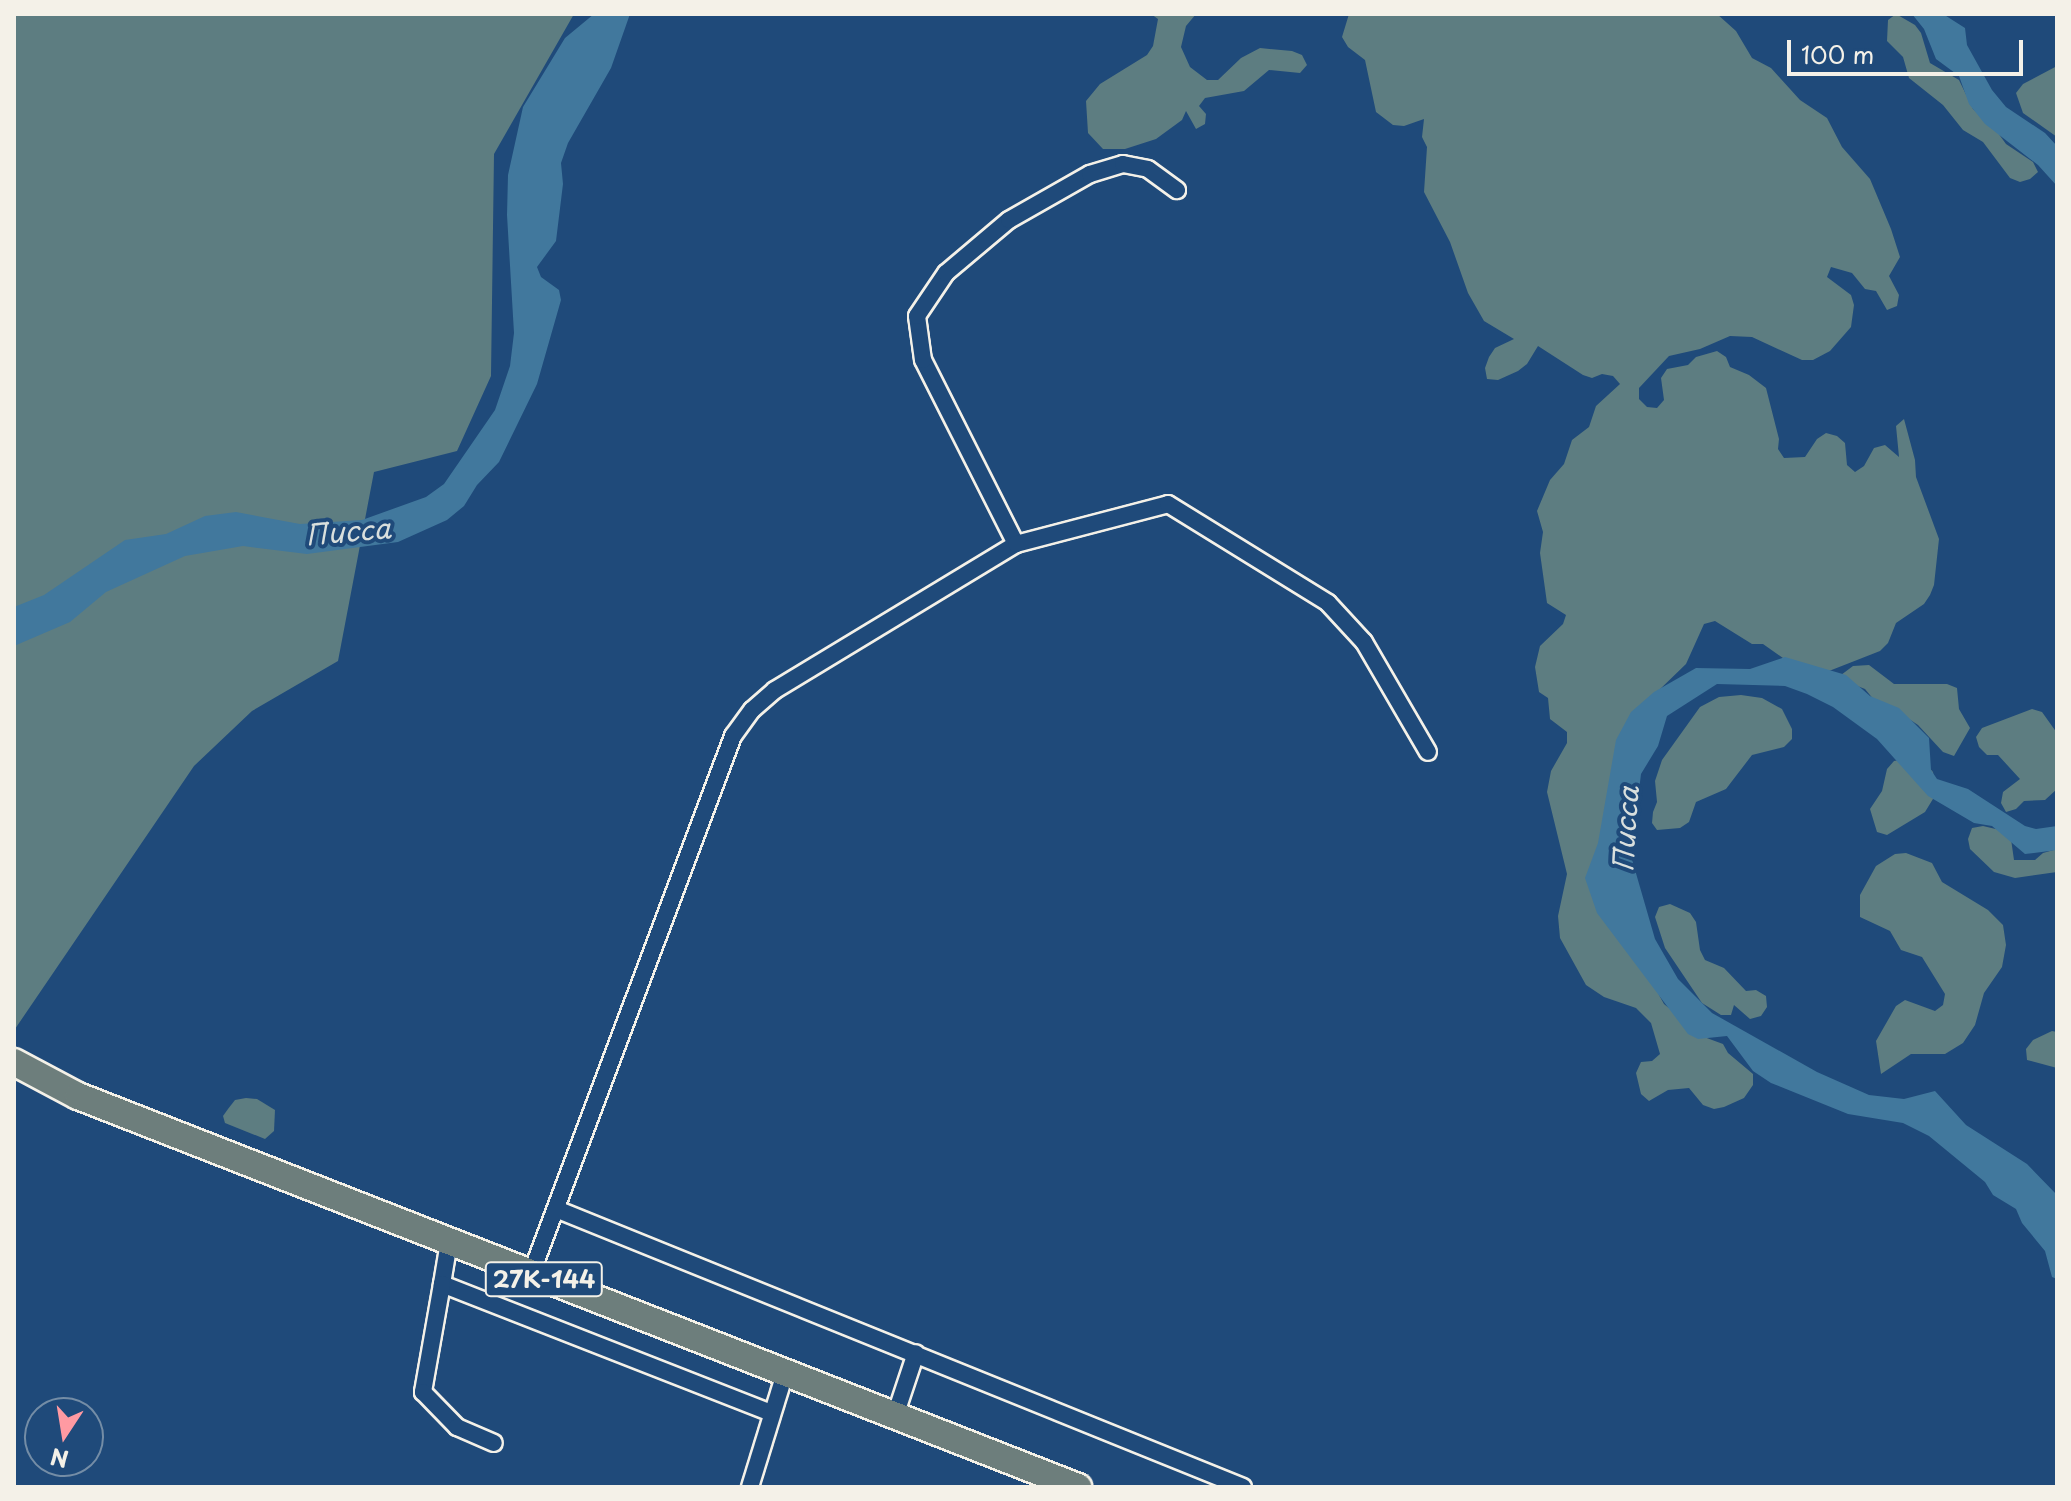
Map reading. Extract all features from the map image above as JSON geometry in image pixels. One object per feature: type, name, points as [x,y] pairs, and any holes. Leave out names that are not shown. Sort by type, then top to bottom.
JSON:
[{"type":"main road","name":"27К-144","points":[[14,1062],[78,1096],[1078,1487]]},
{"type":"street","points":[[1016,544],[923,360],[917,316],[946,273],[1009,220],[1090,174],[1123,164],[1148,169],[1177,190]]},
{"type":"street","points":[[531,1274],[733,736],[752,710],[775,690],[1016,544],[1168,504],[1328,603],[1364,642],[1428,752]]},
{"type":"street","points":[[556,1209],[1243,1487]]},
{"type":"street","points":[[449,1242],[423,1392],[457,1427],[494,1443]]},
{"type":"street","points":[[442,1284],[772,1413]]},
{"type":"street","points":[[895,1416],[916,1353]]},
{"type":"street","points":[[750,1487],[785,1373]]},
{"type":"green space","points":[[14,14],[574,14],[494,154],[491,376],[457,451],[374,472],[338,661],[252,711],[194,766],[15,1029]]},
{"type":"green space","points":[[1151,14],[1196,14],[1186,26],[1181,47],[1190,67],[1207,80],[1218,80],[1241,58],[1260,48],[1292,51],[1302,55],[1307,65],[1300,73],[1269,70],[1244,91],[1205,98],[1199,106],[1206,114],[1205,124],[1196,129],[1186,111],[1182,120],[1156,139],[1125,149],[1103,149],[1088,133],[1086,101],[1100,84],[1147,55],[1153,46],[1158,19]]},
{"type":"green space","points":[[1349,14],[1717,14],[1736,31],[1752,58],[1771,68],[1800,100],[1827,118],[1842,147],[1870,179],[1891,229],[1900,257],[1889,276],[1899,295],[1897,306],[1887,310],[1876,291],[1865,289],[1852,273],[1831,267],[1827,277],[1851,295],[1854,305],[1851,327],[1830,351],[1813,360],[1802,360],[1752,337],[1730,336],[1700,349],[1669,356],[1639,388],[1639,399],[1647,407],[1657,408],[1664,400],[1661,378],[1667,369],[1688,365],[1696,357],[1717,351],[1726,357],[1730,367],[1749,375],[1766,388],[1779,439],[1778,449],[1784,458],[1805,457],[1817,439],[1826,433],[1837,436],[1845,443],[1847,465],[1855,472],[1864,466],[1874,448],[1885,445],[1899,457],[1896,426],[1904,419],[1915,460],[1916,477],[1939,539],[1930,595],[1924,604],[1896,623],[1888,643],[1880,651],[1829,671],[1790,663],[1763,644],[1752,644],[1715,621],[1704,624],[1686,664],[1655,694],[1621,822],[1659,995],[1664,1004],[1704,1037],[1723,1044],[1728,1053],[1753,1074],[1753,1085],[1744,1098],[1724,1107],[1714,1109],[1703,1105],[1689,1088],[1668,1090],[1649,1101],[1641,1094],[1636,1073],[1641,1062],[1652,1061],[1660,1054],[1651,1023],[1636,1008],[1604,997],[1586,985],[1560,938],[1558,916],[1567,874],[1547,792],[1551,771],[1567,743],[1567,732],[1550,719],[1548,698],[1539,692],[1535,667],[1540,646],[1563,624],[1566,615],[1547,603],[1540,553],[1543,532],[1537,511],[1550,480],[1564,464],[1572,440],[1589,427],[1596,406],[1620,384],[1613,376],[1602,374],[1592,378],[1583,375],[1538,346],[1527,364],[1518,371],[1498,380],[1487,379],[1485,368],[1495,348],[1514,339],[1484,321],[1468,293],[1450,242],[1424,192],[1427,147],[1422,137],[1424,119],[1404,126],[1393,125],[1376,112],[1365,60],[1348,47],[1342,37]]},
{"type":"green space","points":[[1896,14],[1915,25],[1921,33],[1930,63],[1959,80],[1973,109],[1993,126],[2006,144],[2033,162],[2038,172],[2030,179],[2020,182],[2010,178],[1983,142],[1963,130],[1943,105],[1909,78],[1903,57],[1887,41],[1888,20]]},
{"type":"green space","points":[[2057,66],[2057,137],[2023,113],[2016,93],[2023,84]]},
{"type":"green space","points":[[1869,665],[1894,684],[1947,684],[1957,688],[1959,709],[1970,728],[1954,756],[1943,752],[1918,725],[1900,713],[1879,706],[1865,689],[1837,678],[1853,666]]},
{"type":"green space","points":[[1741,695],[1762,698],[1782,709],[1792,729],[1792,739],[1784,747],[1752,755],[1726,789],[1696,802],[1689,822],[1680,828],[1657,830],[1652,823],[1657,802],[1655,781],[1662,760],[1700,707],[1719,697]]},
{"type":"green space","points":[[2032,709],[2042,712],[2057,733],[2057,789],[2045,800],[2024,801],[2016,809],[2006,812],[2001,803],[2003,792],[2020,779],[1998,755],[1987,755],[1979,747],[1976,737],[1982,728]]},
{"type":"green space","points":[[1905,759],[1926,764],[1933,772],[1936,794],[1925,812],[1887,835],[1877,832],[1870,809],[1882,791],[1887,769],[1894,761]]},
{"type":"green space","points":[[1983,826],[2004,831],[2011,839],[2014,860],[2035,860],[2043,853],[2057,849],[2057,872],[2015,878],[1994,872],[1970,849],[1968,839],[1972,828]]},
{"type":"green space","points":[[1906,853],[1932,863],[1942,882],[1988,910],[2003,925],[2006,945],[2002,967],[1984,993],[1975,1025],[1963,1043],[1945,1054],[1911,1054],[1881,1074],[1876,1041],[1896,1006],[1905,1000],[1935,1011],[1943,1005],[1945,994],[1922,957],[1901,950],[1890,931],[1860,917],[1860,895],[1876,866],[1895,854]]},
{"type":"green space","points":[[1670,904],[1690,913],[1696,922],[1700,950],[1705,960],[1724,968],[1746,991],[1756,990],[1766,996],[1767,1007],[1761,1016],[1750,1019],[1734,1005],[1731,1015],[1721,1015],[1702,1003],[1665,948],[1655,917],[1659,907]]},
{"type":"green space","points":[[2052,1031],[2057,1032],[2057,1068],[2027,1060],[2026,1049],[2033,1040]]},
{"type":"green space","points":[[257,1099],[275,1110],[274,1131],[265,1139],[225,1123],[223,1116],[235,1100]]},
{"type":"water","name":"Писса","points":[[594,14],[630,14],[611,68],[568,143],[561,163],[563,184],[556,241],[537,267],[541,277],[559,290],[561,300],[537,384],[499,462],[477,485],[464,506],[447,520],[398,542],[307,554],[243,546],[185,556],[106,592],[70,622],[14,646],[14,607],[44,595],[125,540],[166,534],[205,516],[236,512],[300,524],[362,520],[426,497],[444,484],[495,410],[510,366],[514,333],[507,215],[508,175],[523,107],[565,38]]},
{"type":"water","points":[[1912,14],[1943,14],[1965,28],[1967,45],[1992,90],[2006,107],[2045,133],[2057,146],[2057,186],[2038,165],[1985,124],[1969,104],[1959,76],[1936,59],[1924,29]]},
{"type":"water","name":"Писса","points":[[1785,657],[1846,675],[1870,696],[1899,708],[1929,738],[1931,770],[1937,779],[1968,789],[2025,826],[2036,829],[2057,826],[2057,850],[2025,854],[1992,826],[1974,823],[1928,796],[1877,739],[1833,707],[1807,694],[1785,686],[1717,684],[1667,716],[1658,746],[1641,774],[1631,856],[1655,939],[1678,979],[1712,1013],[1817,1072],[1869,1095],[1904,1099],[1935,1091],[1966,1125],[2027,1164],[2057,1195],[2057,1279],[2052,1277],[2045,1251],[2022,1223],[2016,1209],[1993,1195],[1985,1182],[1929,1136],[1903,1123],[1848,1114],[1771,1083],[1753,1071],[1727,1036],[1698,1039],[1688,1034],[1597,913],[1585,878],[1598,843],[1616,740],[1631,712],[1654,692],[1696,668],[1750,669]]}]
